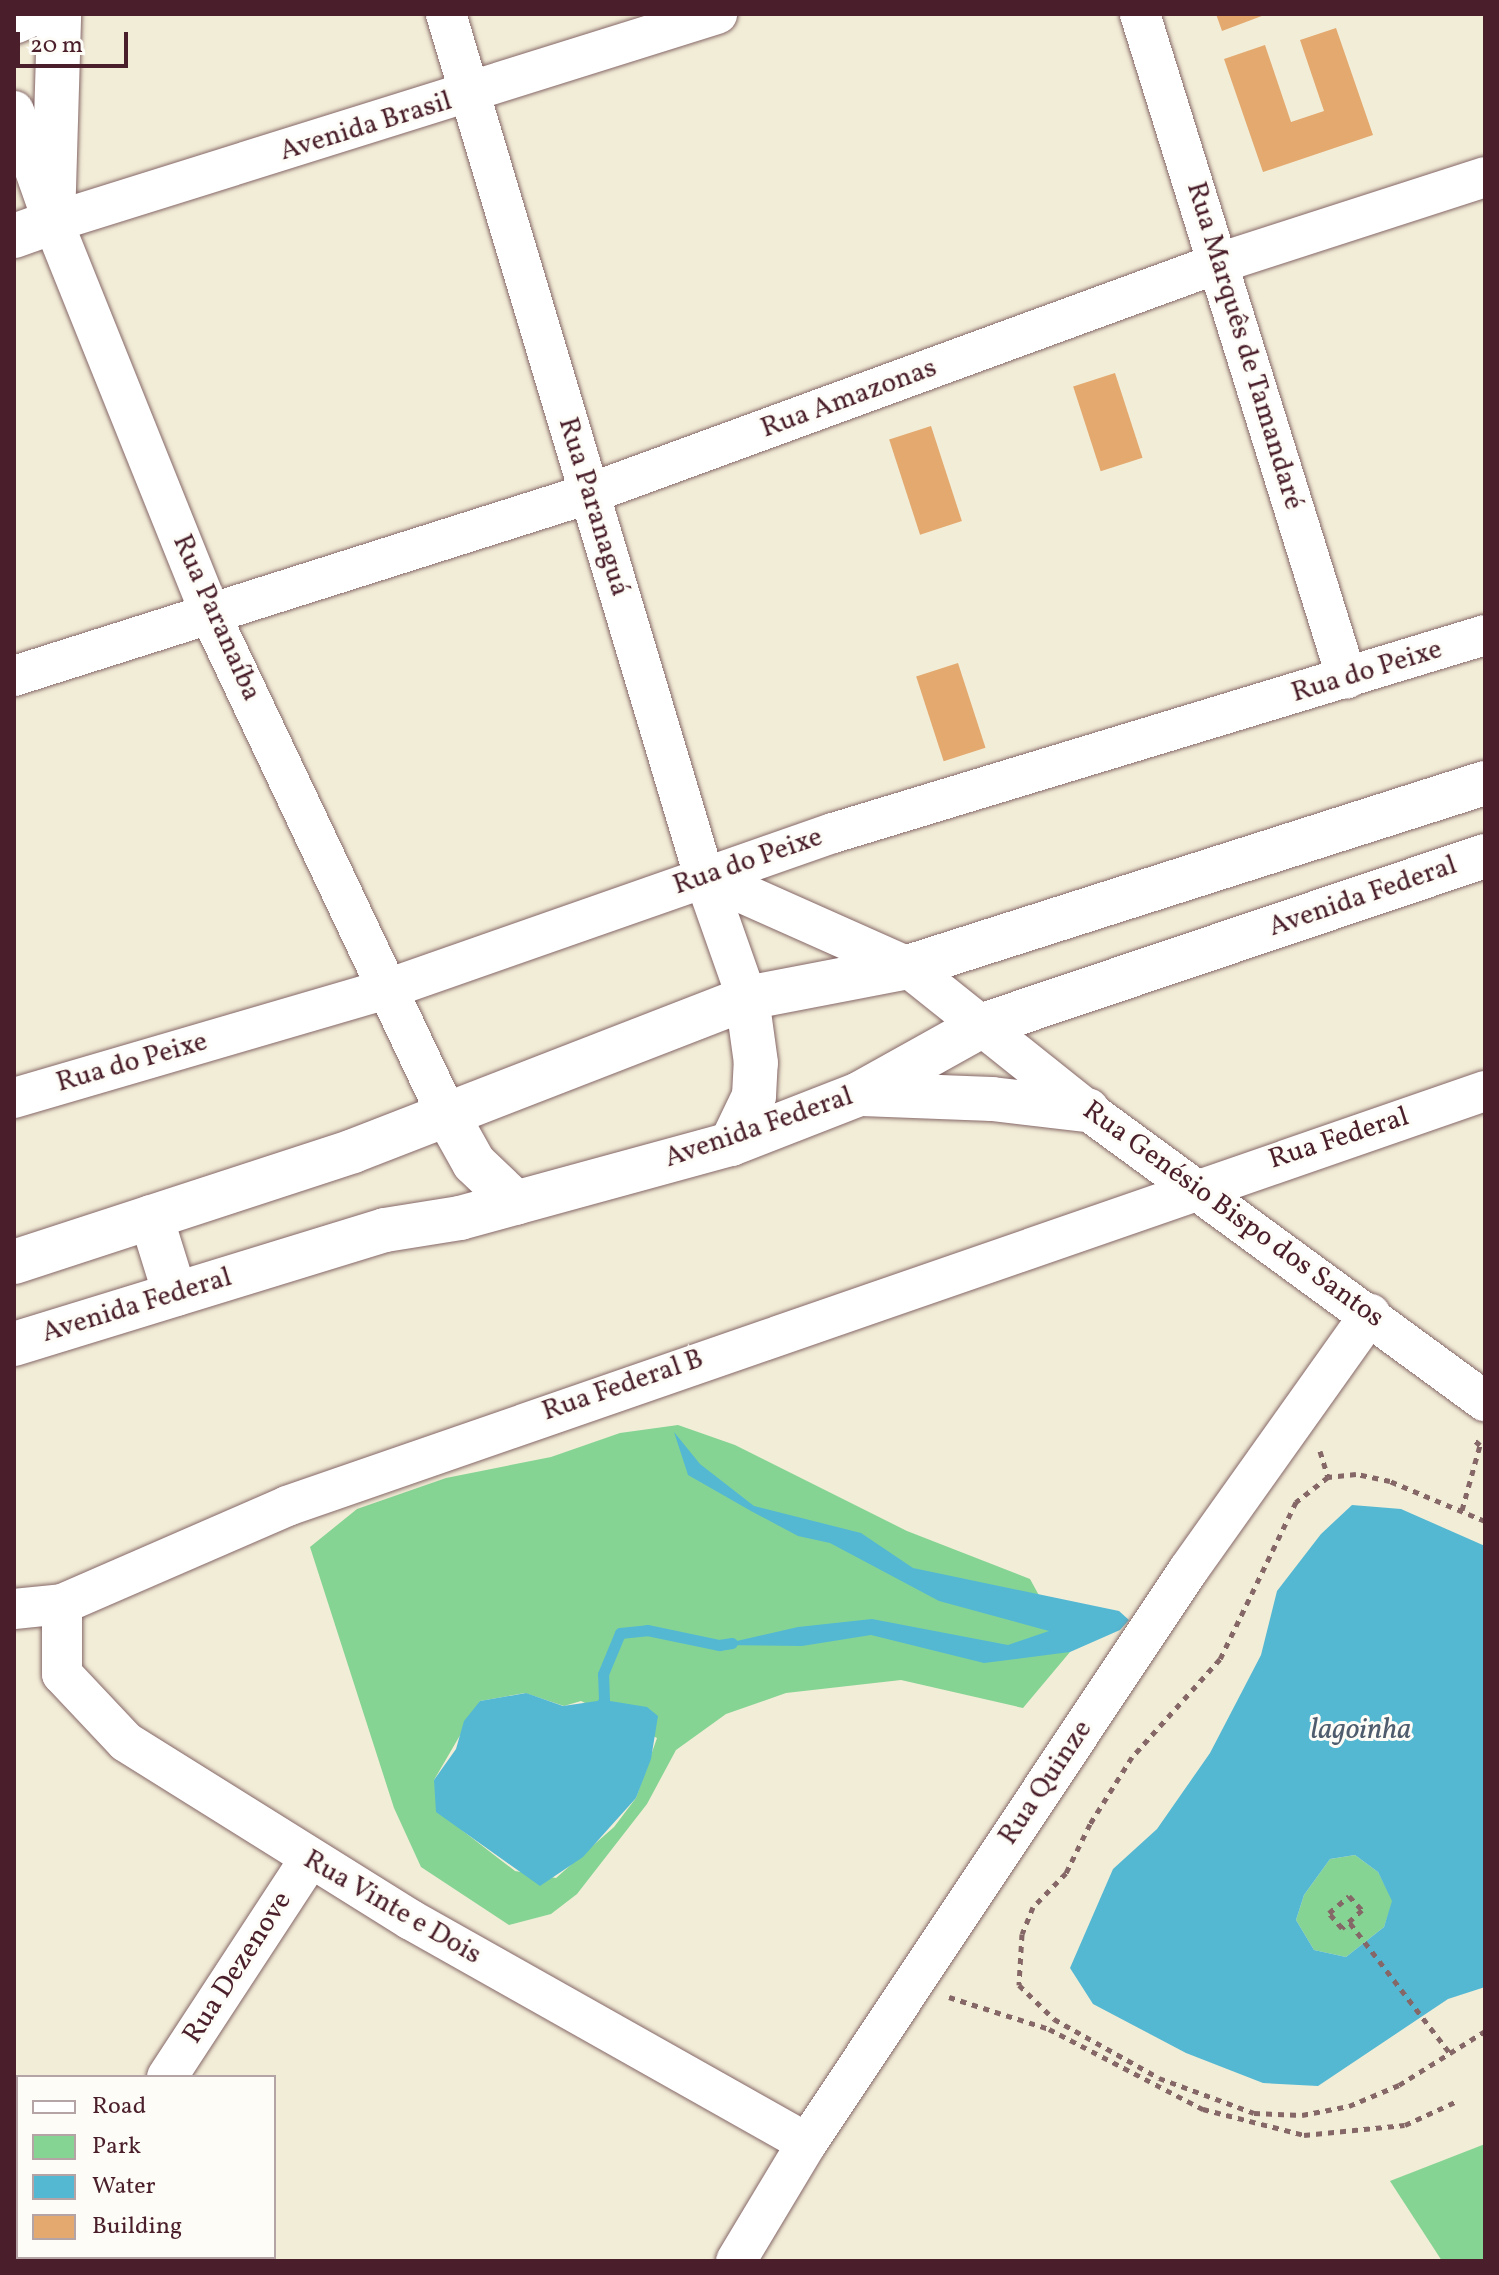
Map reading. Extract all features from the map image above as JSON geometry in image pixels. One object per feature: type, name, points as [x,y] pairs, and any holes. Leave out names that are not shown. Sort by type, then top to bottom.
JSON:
[{"type":"main road","points":[[14,22],[32,14]]},
{"type":"main road","points":[[33,229],[59,14]]},
{"type":"main road","points":[[14,1262],[353,1151],[747,998],[908,967],[1473,787],[1484,856]]},
{"type":"main road","name":"Avenida Federal","points":[[14,1344],[385,1230],[516,1203],[731,1144],[859,1094],[983,1025],[1484,856]]},
{"type":"main road","points":[[731,1144],[754,1096],[756,1063],[747,998]]},
{"type":"main road","points":[[859,1094],[992,1099],[1087,1110]]},
{"type":"main road","points":[[446,1113],[474,1163],[516,1203]]},
{"type":"main road","points":[[151,1217],[175,1294]]},
{"type":"street","name":"Rua Paranaguá","points":[[446,14],[704,876],[747,998]]},
{"type":"street","name":"Avenida Brasil","points":[[33,229],[469,95],[717,14]]},
{"type":"street","name":"Rua Marquês de Tamandaré","points":[[1140,14],[1347,679]]},
{"type":"street","name":"Rua Paranaíba","points":[[14,111],[33,229],[211,616],[390,988],[446,1113]]},
{"type":"street","name":"Rua Amazonas","points":[[14,676],[588,494],[1219,263],[1485,177]]},
{"type":"street","name":"Rua do Peixe","points":[[14,1098],[390,988],[704,876],[1485,635]]},
{"type":"street","name":"Rua Genésio Bispo dos Santos","points":[[704,876],[908,967],[1087,1110],[1370,1314],[1477,1419]]},
{"type":"street","name":"Rua Federal","points":[[1192,1188],[1485,1091]]},
{"type":"street","name":"Rua Federal B","points":[[14,1609],[62,1604],[287,1506],[1192,1188]]},
{"type":"street","name":"Rua Quinze","points":[[736,2261],[807,2143],[1189,1569],[1370,1314]]},
{"type":"street","name":"Rua Vinte e Dois","points":[[62,1604],[62,1674],[126,1742],[309,1860],[807,2143]]},
{"type":"street","name":"Rua Dezenove","points":[[168,2075],[309,1860]]},
{"type":"path","points":[[1462,1510],[1480,1445],[1477,1419]]},
{"type":"path","points":[[1319,1447],[1328,1477]]},
{"type":"path","points":[[1485,1521],[1390,1481],[1356,1474],[1328,1477],[1296,1502],[1220,1659],[1132,1757],[1090,1824],[1066,1873],[1033,1907],[1022,1934],[1019,1985],[1054,2019],[1159,2078],[1254,2113],[1302,2115],[1349,2106],[1399,2085],[1485,2031]]},
{"type":"path","points":[[1349,1896],[1362,1910],[1342,1928],[1329,1913],[1349,1896]]},
{"type":"path","points":[[1350,1923],[1449,2052]]},
{"type":"path","points":[[908,1989],[962,2000],[1049,2029],[1203,2109],[1304,2135],[1405,2125],[1455,2102]]},
{"type":"green space","points":[[678,1425],[735,1445],[907,1531],[1030,1579],[1070,1652],[1023,1708],[901,1680],[786,1693],[726,1714],[676,1750],[647,1804],[577,1894],[551,1914],[509,1925],[421,1867],[394,1808],[310,1547],[357,1509],[446,1478],[551,1457],[620,1433]],"holes":[[[525,1693],[564,1706],[581,1701],[657,1738],[636,1798],[614,1827],[556,1878],[515,1871],[463,1831],[434,1780],[480,1701]]]},
{"type":"green space","points":[[1355,1855],[1378,1872],[1393,1901],[1384,1927],[1346,1957],[1314,1950],[1296,1920],[1304,1895],[1330,1859]]},
{"type":"green space","points":[[1485,2144],[1485,2261],[1442,2261],[1390,2181]]},
{"type":"water","points":[[674,1432],[700,1464],[754,1506],[861,1533],[913,1568],[1119,1611],[1129,1620],[1120,1630],[1070,1652],[984,1663],[871,1635],[802,1646],[719,1645],[798,1627],[872,1619],[1008,1645],[1049,1631],[939,1601],[830,1543],[798,1536],[688,1475]]},
{"type":"water","name":"lagoinha","points":[[1352,1505],[1401,1509],[1485,1546],[1485,1987],[1448,1999],[1318,2086],[1263,2083],[1186,2053],[1093,2004],[1070,1968],[1113,1869],[1157,1829],[1210,1753],[1261,1655],[1277,1591],[1321,1534]],"holes":[[[1355,1855],[1378,1872],[1392,1901],[1384,1927],[1346,1957],[1314,1950],[1296,1920],[1304,1895],[1330,1859]]]},
{"type":"water","points":[[526,1693],[563,1706],[604,1700],[647,1707],[658,1716],[651,1759],[636,1798],[583,1857],[540,1886],[436,1812],[434,1780],[456,1749],[464,1721],[480,1701]]},
{"type":"building","points":[[1216,14],[1267,14],[1222,31]]},
{"type":"building","points":[[1336,28],[1373,135],[1263,172],[1224,59],[1265,45],[1291,122],[1324,111],[1300,40]]},
{"type":"building","points":[[1115,373],[1143,458],[1101,471],[1073,387]]},
{"type":"building","points":[[931,426],[962,521],[920,535],[889,440]]},
{"type":"building","points":[[958,663],[986,748],[944,761],[916,677]]},
{"type":"waterway","points":[[597,1712],[604,1700],[603,1674],[620,1633],[647,1630],[719,1645],[732,1643]]}]
